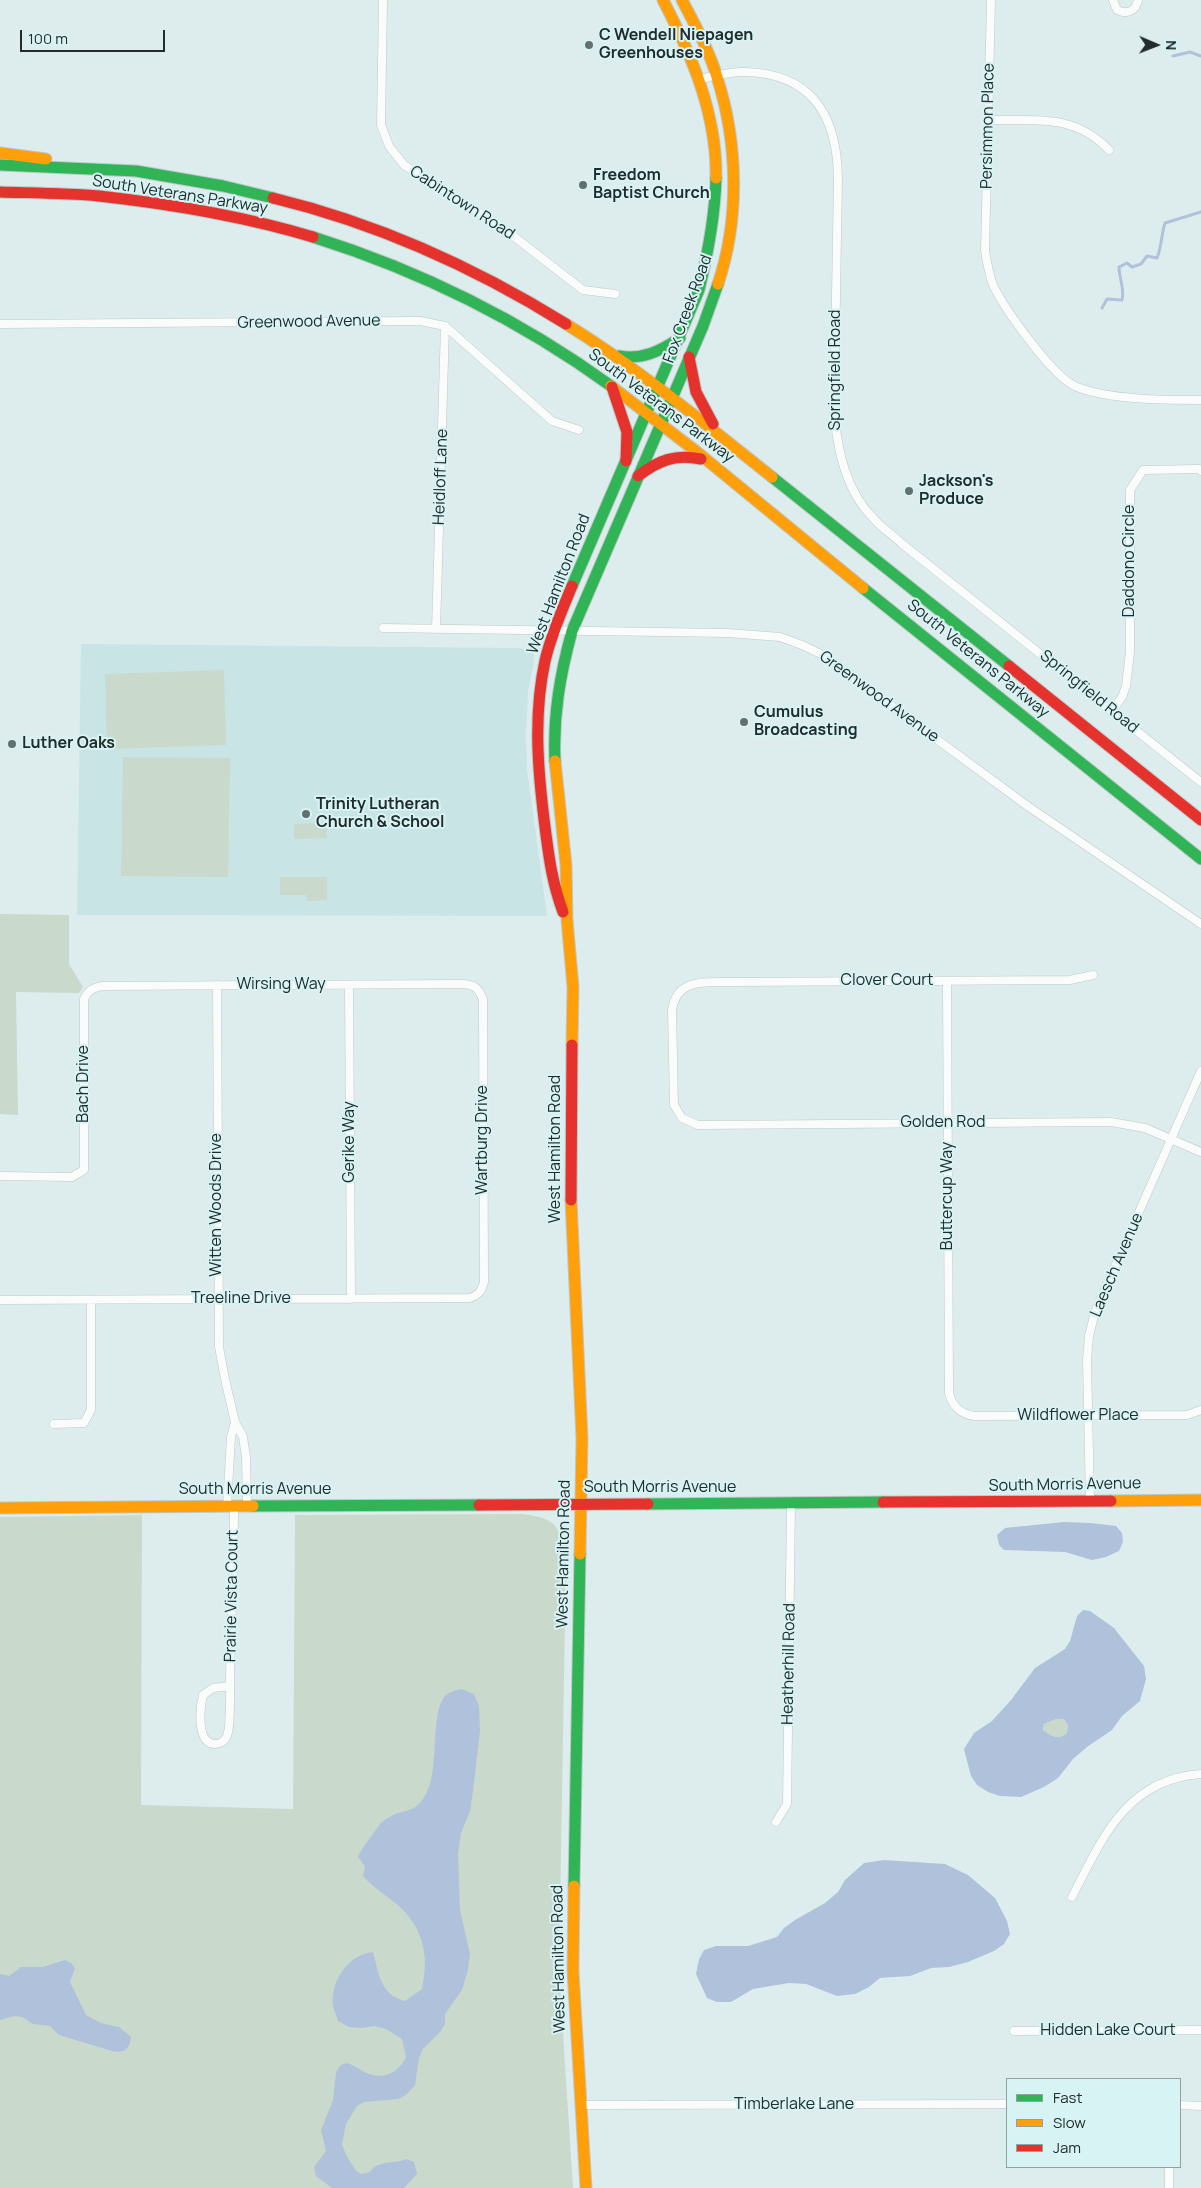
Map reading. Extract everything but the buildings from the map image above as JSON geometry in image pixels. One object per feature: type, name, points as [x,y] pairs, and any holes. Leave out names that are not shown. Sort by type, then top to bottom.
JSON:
[{"type":"main road","name":"Fox Creek Road","points":[[659,387],[699,290],[707,264],[715,221],[717,174],[715,142],[700,79],[680,32],[663,0]]},
{"type":"main road","name":"Fox Creek Road","points":[[660,424],[720,279],[731,222],[734,186],[725,109],[717,76],[682,0]]},
{"type":"main road","points":[[0,153],[114,169]]},
{"type":"main road","name":"South Veterans Parkway","points":[[0,166],[114,169],[156,174],[222,186],[287,201],[342,218],[402,240],[511,291],[567,323],[659,387],[1201,820]]},
{"type":"main road","name":"South Veterans Parkway","points":[[0,192],[111,197],[254,221],[341,246],[424,278],[496,313],[549,344],[611,386],[706,460],[1201,859]]},
{"type":"main road","points":[[617,356],[643,359],[663,350],[680,338]]},
{"type":"main road","points":[[689,357],[694,391],[702,408],[722,437]]},
{"type":"main road","points":[[611,386],[628,434],[626,461]]},
{"type":"main road","name":"West Hamilton Road","points":[[567,920],[553,885],[541,796],[537,742],[540,685],[554,631],[659,387]]},
{"type":"main road","name":"West Hamilton Road","points":[[586,2188],[573,1971],[582,1504],[580,1379],[570,1178],[573,987],[567,920],[566,865],[554,760],[554,720],[563,663],[572,631],[660,424]]},
{"type":"main road","points":[[638,476],[651,465],[673,456],[682,455],[706,460]]},
{"type":"main road","name":"South Morris Avenue","points":[[0,1508],[1201,1500]]},
{"type":"street","name":"Cabintown Road","points":[[383,0],[381,125],[389,146],[404,165],[500,225],[583,290],[615,294]]},
{"type":"street","name":"Persimmon Place","points":[[991,0],[985,252],[993,284],[1000,297],[1041,354],[1059,375],[1074,386],[1111,395],[1201,400]]},
{"type":"street","points":[[1113,0],[1117,10],[1125,12],[1133,10],[1137,6],[1138,0]]},
{"type":"street","name":"Springfield Road","points":[[700,79],[746,72],[780,77],[794,83],[818,103],[835,139],[838,152],[838,178],[834,414],[837,444],[844,471],[856,497],[874,520],[1201,782]]},
{"type":"street","points":[[989,120],[1068,123],[1086,130],[1109,150]]},
{"type":"street","name":"Greenwood Avenue","points":[[0,324],[420,321],[445,326]]},
{"type":"street","points":[[445,326],[552,421],[579,430]]},
{"type":"street","name":"Heidloff Lane","points":[[436,629],[445,326]]},
{"type":"street","name":"Daddono Circle","points":[[1112,711],[1122,697],[1129,666],[1130,490],[1143,470],[1199,469],[1201,471]]},
{"type":"street","name":"Greenwood Avenue","points":[[383,628],[756,634],[780,637],[813,649],[832,660],[1037,812],[1201,924]]},
{"type":"street","name":"Clover Court","points":[[682,1118],[676,1110],[673,1101],[672,1029],[674,1002],[682,990],[695,983],[1070,980],[1093,975]]},
{"type":"street","name":"Buttercup Way","points":[[947,981],[949,1393],[958,1409]]},
{"type":"street","name":"Wirsing Way","points":[[87,993],[93,988],[102,986],[470,984],[477,988]]},
{"type":"street","name":"Gerike Way","points":[[350,985],[351,1299]]},
{"type":"street","name":"Witten Woods Drive","points":[[217,986],[219,1348],[236,1422],[243,1436],[246,1457],[247,1506]]},
{"type":"street","name":"Wartburg Drive","points":[[477,988],[482,1000],[483,1010],[484,1282],[480,1292]]},
{"type":"street","name":"Bach Drive","points":[[0,1176],[72,1177],[84,1170],[84,999],[87,993]]},
{"type":"street","name":"Laesch Avenue","points":[[1090,1501],[1088,1348],[1095,1312],[1201,1071]]},
{"type":"street","name":"Golden Rod","points":[[682,1118],[698,1125],[1111,1122],[1144,1128],[1201,1152]]},
{"type":"street","name":"Treeline Drive","points":[[0,1300],[469,1298],[480,1292]]},
{"type":"street","points":[[54,1424],[84,1423],[91,1410],[91,1300]]},
{"type":"street","name":"Wildflower Place","points":[[958,1409],[964,1414],[974,1416],[1187,1415],[1200,1410]]},
{"type":"street","name":"Witten Woods Drive","points":[[230,1506],[231,1437],[236,1422]]},
{"type":"street","name":"Heatherhill Road","points":[[776,1822],[787,1804],[791,1504]]},
{"type":"street","name":"Prairie Vista Court","points":[[230,1506],[230,1686],[227,1737],[218,1744],[211,1744],[206,1741],[201,1732],[203,1695],[213,1688],[230,1686]]},
{"type":"street","points":[[1072,1896],[1105,1834],[1125,1808],[1141,1795],[1162,1784],[1201,1774]]},
{"type":"street","name":"Hidden Lake Court","points":[[1014,2031],[1201,2030]]},
{"type":"street","name":"Timberlake Lane","points":[[581,2105],[1006,2104]]},
{"type":"street","points":[[1181,2107],[1201,2106]]},
{"type":"street","points":[[1169,2168],[1169,2188]]},
{"type":"shaded area","name":"Trinity Lutheran Church & School","points":[[81,644],[519,648],[528,650],[534,654],[534,662],[528,691],[527,769],[547,916],[77,915]]},
{"type":"shaded area","points":[[1064,1522],[1116,1526],[1122,1533],[1123,1542],[1119,1551],[1106,1557],[1092,1560],[1065,1552],[1004,1550],[999,1545],[997,1535],[1005,1528]]},
{"type":"shaded area","points":[[1083,1610],[1090,1611],[1114,1628],[1144,1666],[1146,1679],[1140,1701],[1122,1716],[1112,1730],[1087,1747],[1073,1759],[1058,1778],[1044,1787],[1021,1797],[1000,1796],[988,1792],[977,1785],[971,1776],[964,1749],[974,1733],[992,1721],[1011,1700],[1035,1668],[1065,1649],[1070,1641],[1077,1616]],"holes":[[[1056,1719],[1064,1719],[1068,1725],[1067,1733],[1064,1735],[1055,1737],[1043,1730],[1044,1724]]]},
{"type":"shaded area","points":[[462,1689],[474,1694],[479,1706],[480,1731],[470,1811],[461,1833],[458,1853],[460,1910],[470,1954],[468,1970],[462,1990],[445,2014],[445,2024],[440,2032],[423,2049],[419,2058],[415,2085],[406,2095],[398,2099],[364,2102],[357,2106],[346,2124],[342,2144],[346,2155],[356,2171],[361,2174],[370,2172],[373,2168],[382,2164],[407,2159],[414,2162],[417,2174],[404,2188],[332,2188],[316,2176],[314,2167],[326,2151],[321,2130],[333,2100],[336,2072],[341,2065],[347,2063],[375,2076],[386,2075],[396,2070],[406,2057],[402,2039],[386,2029],[374,2026],[362,2028],[349,2027],[338,2021],[333,2006],[334,1988],[342,1971],[349,1964],[364,1954],[373,1952],[379,1975],[385,1988],[390,1994],[405,2001],[422,1989],[425,1968],[424,1949],[412,1921],[400,1907],[363,1876],[365,1866],[358,1857],[381,1823],[389,1817],[414,1808],[424,1797],[432,1777],[436,1726],[441,1703],[445,1696],[453,1691]]},
{"type":"shaded area","points":[[884,1860],[945,1864],[968,1875],[995,1898],[1007,1921],[1010,1934],[1004,1944],[994,1951],[968,1962],[949,1967],[931,1968],[910,1976],[880,1978],[869,1987],[855,1994],[837,1996],[806,1984],[789,1983],[753,1989],[731,2002],[717,2002],[707,1998],[696,1974],[699,1959],[704,1950],[716,1946],[748,1946],[777,1937],[784,1928],[825,1903],[838,1892],[845,1880],[864,1863]]},
{"type":"shaded area","points":[[65,1960],[75,1968],[70,1982],[86,2015],[101,2023],[119,2027],[131,2037],[126,2050],[120,2052],[112,2051],[59,2035],[50,2026],[33,2024],[22,2017],[14,2016],[0,2020],[0,1974],[9,1976],[21,1967],[43,1967]]},
{"type":"green space","points":[[224,670],[226,745],[107,749],[105,674]]},
{"type":"green space","points":[[123,757],[230,758],[228,877],[121,876]]},
{"type":"green space","points":[[326,823],[327,838],[294,839],[294,824]]},
{"type":"green space","points":[[280,877],[327,877],[327,900],[307,901],[306,895],[280,895]]},
{"type":"green space","points":[[0,914],[69,915],[69,964],[83,987],[79,993],[16,992],[18,1115],[0,1114]]},
{"type":"green space","points":[[523,1514],[543,1518],[555,1525],[561,1538],[566,1558],[559,1972],[573,2188],[0,2188],[0,1517],[142,1515],[141,1805],[293,1809],[295,1515]]},
{"type":"green space","points":[[1056,1719],[1064,1719],[1068,1725],[1067,1733],[1058,1737],[1052,1736],[1043,1730],[1044,1724]]},
{"type":"waterway","points":[[1173,56],[1190,52],[1201,56]]},
{"type":"waterway","points":[[1102,308],[1107,299],[1122,300],[1123,292],[1119,267],[1127,263],[1132,267],[1141,264],[1147,256],[1157,258],[1165,223],[1201,212]]},
{"type":"traffic: fast","points":[[0,165],[136,171],[223,186],[273,198]]},
{"type":"traffic: fast","points":[[572,586],[699,290],[710,235],[716,178]]},
{"type":"traffic: fast","points":[[313,237],[392,265],[468,300],[541,340],[611,386]]},
{"type":"traffic: fast","points":[[555,761],[555,727],[558,695],[572,631],[703,326],[718,284]]},
{"type":"traffic: fast","points":[[619,356],[636,357],[651,353],[680,338]]},
{"type":"traffic: fast","points":[[772,477],[1009,666]]},
{"type":"traffic: fast","points":[[863,588],[1201,859]]},
{"type":"traffic: fast","points":[[648,1504],[883,1502]]},
{"type":"traffic: fast","points":[[253,1506],[479,1505]]},
{"type":"traffic: fast","points":[[574,1886],[580,1554]]},
{"type":"traffic: slow","points":[[663,0],[684,42],[701,86],[712,131],[716,178]]},
{"type":"traffic: slow","points":[[682,0],[714,67],[729,128],[734,180],[733,207],[725,259],[718,284]]},
{"type":"traffic: slow","points":[[0,153],[46,159]]},
{"type":"traffic: slow","points":[[566,324],[646,378],[772,477]]},
{"type":"traffic: slow","points":[[611,386],[697,452],[863,588]]},
{"type":"traffic: slow","points":[[555,761],[566,865],[567,920],[573,987],[572,1045]]},
{"type":"traffic: slow","points":[[571,1200],[582,1438],[580,1554]]},
{"type":"traffic: slow","points":[[1111,1501],[1201,1500]]},
{"type":"traffic: slow","points":[[0,1508],[253,1506]]},
{"type":"traffic: slow","points":[[574,1886],[573,1971],[586,2188]]},
{"type":"traffic: jam","points":[[0,192],[87,195],[153,203],[234,217],[313,237]]},
{"type":"traffic: jam","points":[[273,198],[350,220],[424,249],[497,284],[566,324]]},
{"type":"traffic: jam","points":[[689,357],[696,392],[713,424]]},
{"type":"traffic: jam","points":[[612,387],[627,432],[626,461]]},
{"type":"traffic: jam","points":[[638,476],[660,462],[683,457],[701,459]]},
{"type":"traffic: jam","points":[[563,912],[554,880],[546,838],[539,765],[538,723],[541,682],[547,651],[572,586]]},
{"type":"traffic: jam","points":[[1009,666],[1201,820]]},
{"type":"traffic: jam","points":[[571,1200],[572,1045]]},
{"type":"traffic: jam","points":[[883,1502],[1111,1501]]},
{"type":"traffic: jam","points":[[479,1505],[648,1504]]},
{"type":"place","name":"C Wendell Niepagen Greenhouses","points":[[589,45]]},
{"type":"place","name":"Freedom Baptist Church","points":[[583,185]]},
{"type":"place","name":"Jackson's Produce","points":[[909,491]]},
{"type":"place","name":"Cumulus Broadcasting","points":[[744,722]]},
{"type":"place","name":"Luther Oaks","points":[[12,744]]},
{"type":"place","name":"Trinity Lutheran Church & School","points":[[306,814]]}]
